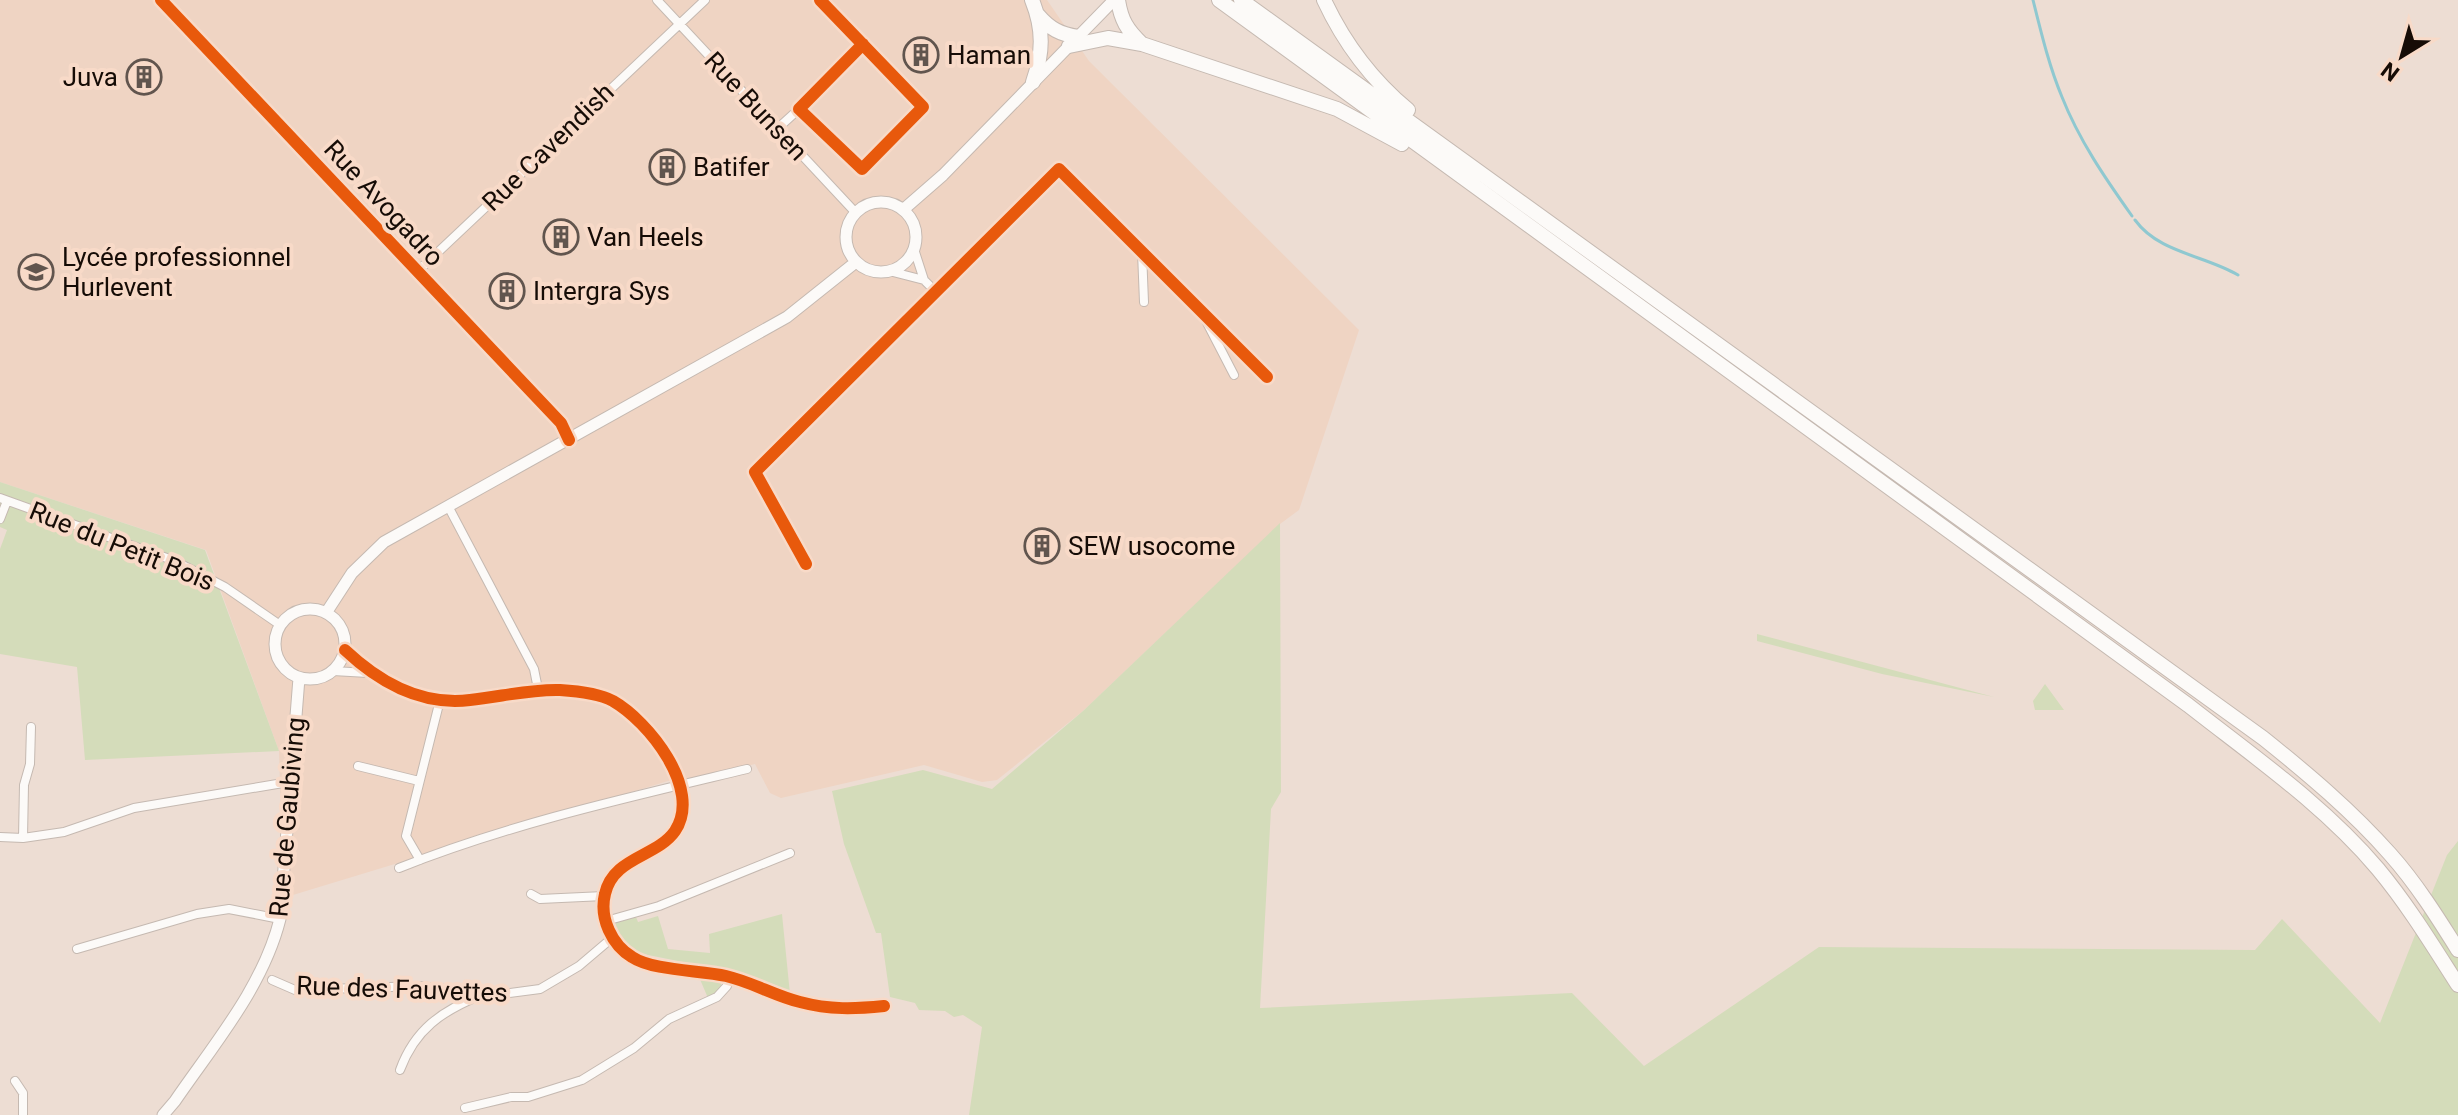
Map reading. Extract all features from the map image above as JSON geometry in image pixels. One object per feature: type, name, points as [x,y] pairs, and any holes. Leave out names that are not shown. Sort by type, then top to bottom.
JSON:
[{"type":"highway","points":[[1116,0],[1120,17],[1128,31],[1142,44]]},
{"type":"highway","points":[[1219,0],[2188,705],[2311,801],[2377,869],[2458,985]]},
{"type":"highway","points":[[1241,0],[2079,602],[2263,738],[2322,786],[2392,856],[2458,950]]},
{"type":"highway","points":[[1324,0],[1359,60],[1389,95],[1434,132],[1461,160]]},
{"type":"highway","points":[[1035,7],[1048,26],[1073,42],[1108,38],[1142,44],[1337,109],[1387,134],[1453,178],[1506,208]]},
{"type":"highway","points":[[1033,82],[1042,49],[1035,7]]},
{"type":"main road","points":[[904,209],[943,175],[1116,0]]},
{"type":"main road","points":[[879,201],[890,202],[904,209],[914,222],[917,238],[907,261],[889,271],[865,269],[848,249],[845,236],[855,212],[866,204],[879,201]]},
{"type":"main road","points":[[326,613],[352,573],[384,542],[787,317],[856,262]]},
{"type":"main road","points":[[316,610],[326,613],[341,628],[345,650],[341,662],[323,677],[311,680],[299,678],[282,666],[277,656],[276,635],[280,625],[296,612],[316,610]]},
{"type":"main road","name":"Rue de Gaubiving","points":[[163,1115],[259,976],[273,947],[280,919],[299,678]]},
{"type":"street","name":"Rue Avogadro","points":[[161,0],[561,423],[569,440]]},
{"type":"street","name":"Rue Bunsen","points":[[657,0],[855,212]]},
{"type":"street","name":"Rue Cavendish","points":[[418,271],[705,0]]},
{"type":"street","points":[[799,109],[862,169],[923,107],[820,0]]},
{"type":"street","points":[[777,129],[863,44]]},
{"type":"street","points":[[806,564],[755,472],[1059,169],[1267,377]]},
{"type":"street","points":[[914,249],[924,280],[935,291]]},
{"type":"street","points":[[1142,251],[1144,302]]},
{"type":"street","points":[[889,271],[924,280]]},
{"type":"street","points":[[1201,310],[1234,375]]},
{"type":"street","points":[[0,519],[3,500]]},
{"type":"street","name":"Rue du Petit Bois","points":[[3,500],[175,561],[225,587],[280,625]]},
{"type":"street","points":[[448,506],[534,669],[538,689]]},
{"type":"street","points":[[345,650],[369,673],[411,694],[440,700],[467,701],[538,689],[576,691],[611,700],[644,725],[670,760],[679,785],[682,814],[674,832],[660,845],[633,858],[611,879],[604,896],[606,921],[612,938],[622,950],[635,960],[729,977],[800,1002],[848,1010],[884,1006]]},
{"type":"street","points":[[333,671],[369,673]]},
{"type":"street","points":[[420,860],[406,836],[440,700]]},
{"type":"street","points":[[23,838],[24,785],[30,764],[31,727]]},
{"type":"street","points":[[358,766],[419,781]]},
{"type":"street","points":[[399,868],[574,810],[747,769]]},
{"type":"street","points":[[0,837],[23,838],[64,832],[134,808],[289,782]]},
{"type":"street","points":[[606,921],[659,906],[790,853]]},
{"type":"street","points":[[531,894],[540,899],[604,896]]},
{"type":"street","points":[[77,949],[197,914],[229,909],[280,919]]},
{"type":"street","name":"Rue des Fauvettes","points":[[272,980],[295,990],[420,986],[495,995],[540,989],[579,966],[612,938]]},
{"type":"street","points":[[465,1108],[511,1097],[528,1097],[582,1080],[634,1048],[669,1019],[717,997],[727,986],[729,977]]},
{"type":"street","points":[[400,1070],[408,1048],[428,1025],[456,1005],[483,994]]},
{"type":"street","points":[[15,1081],[23,1093],[23,1115]]},
{"type":"shaded area","points":[[0,0],[1047,0],[1089,61],[1359,330],[1299,510],[1280,524],[1083,711],[997,780],[982,782],[924,765],[781,798],[770,793],[755,764],[684,781],[668,781],[283,898],[279,751],[206,550],[0,482]]},
{"type":"green space","points":[[0,482],[205,550],[279,751],[85,760],[77,667],[0,654],[0,549],[7,530],[0,527]]},
{"type":"green space","points":[[1280,523],[1281,792],[1271,809],[1260,1008],[1572,993],[1644,1066],[1819,947],[2255,950],[2282,919],[2380,1023],[2447,855],[2458,841],[2458,1115],[969,1115],[982,1027],[963,1015],[954,1017],[945,1011],[919,1010],[915,1003],[890,997],[881,933],[876,933],[844,844],[832,791],[923,770],[992,789],[1083,711]]},
{"type":"green space","points":[[1757,634],[1994,697],[1882,674],[1757,641]]},
{"type":"green space","points":[[2045,684],[2064,710],[2035,710],[2033,701]]},
{"type":"green space","points":[[782,914],[790,994],[743,974],[638,953],[619,938],[614,927],[617,922],[636,917],[638,922],[658,916],[668,949],[710,953],[709,934]]},
{"type":"green space","points":[[699,977],[721,982],[721,988],[708,998]]},
{"type":"waterway","points":[[2033,0],[2049,61],[2069,113],[2093,158],[2132,216]]},
{"type":"waterway","points":[[2135,220],[2156,240],[2169,247],[2238,275]]},
{"type":"cycle path","points":[[161,0],[561,423],[569,440]]},
{"type":"cycle path","points":[[820,0],[923,107],[862,169],[799,109],[863,44]]},
{"type":"cycle path","points":[[806,564],[755,472],[1059,169],[1267,377]]},
{"type":"cycle path","points":[[345,650],[387,681],[435,699],[470,700],[560,690],[594,694],[613,701],[655,740],[668,758],[682,796],[682,814],[675,831],[658,847],[617,872],[610,882],[605,894],[604,912],[609,930],[618,945],[641,962],[726,976],[811,1005],[842,1008],[884,1006]]},
{"type":"place","name":"Haman","points":[[921,55]]},
{"type":"place","name":"Juva","points":[[144,77]]},
{"type":"place","name":"Batifer","points":[[667,167]]},
{"type":"place","name":"Van Heels","points":[[561,237]]},
{"type":"place","name":"Lycée professionnel Hurlevent","points":[[36,272]]},
{"type":"place","name":"Intergra Sys","points":[[507,291]]},
{"type":"place","name":"SEW usocome","points":[[1042,546]]}]
